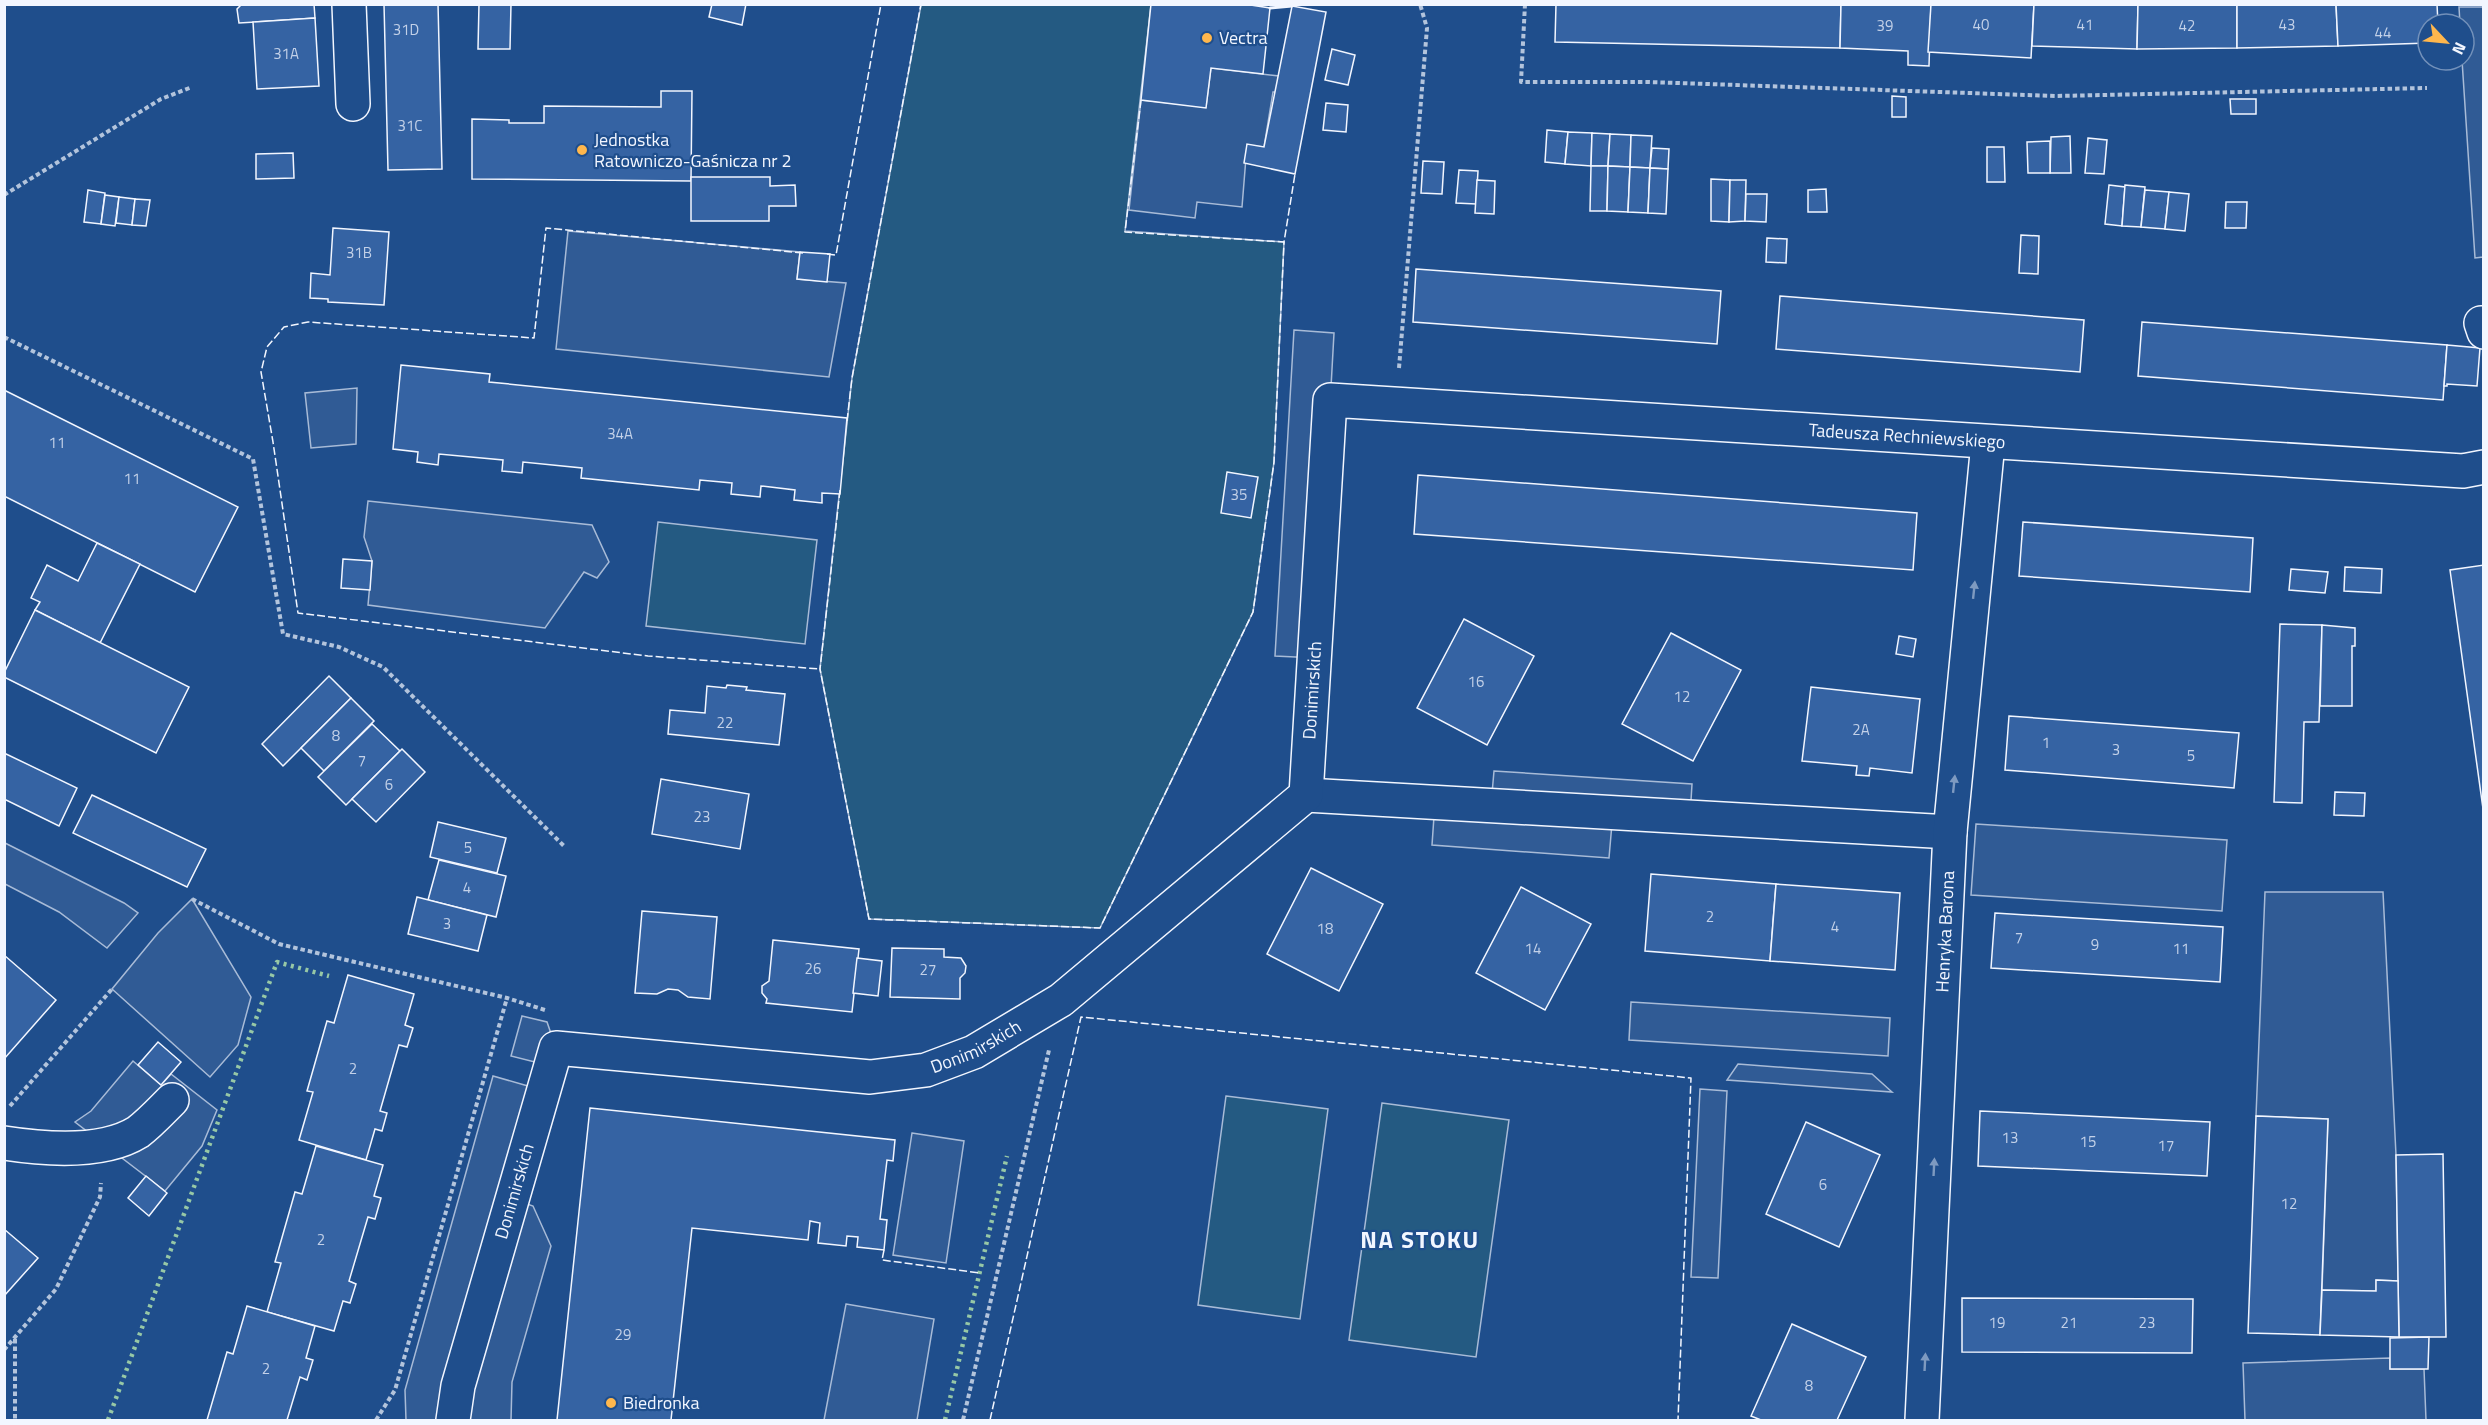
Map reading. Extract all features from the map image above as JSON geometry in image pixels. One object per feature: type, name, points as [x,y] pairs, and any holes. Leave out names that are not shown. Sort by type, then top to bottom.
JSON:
[{"type":"street","points":[[349,4],[353,104]]},
{"type":"street","name":"Tadeusza Rechniewskiego","points":[[1330,400],[2463,471],[2484,467]]},
{"type":"street","name":"Donimirskich","points":[[453,1420],[458,1386],[556,1048],[870,1077],[926,1070],[974,1052],[1061,1000],[1306,795],[1330,400]]},
{"type":"street","name":"Henryka Barona","points":[[1922,1420],[1950,832],[1988,443]]},
{"type":"street","points":[[1306,795],[1950,832]]},
{"type":"street","points":[[4,1143],[55,1148],[105,1144],[136,1133],[172,1100]]},
{"type":"path","points":[[1396,404],[1427,28],[1420,4]]},
{"type":"path","points":[[1526,4],[1521,82],[1649,82],[2056,96],[2427,88]]},
{"type":"path","points":[[4,195],[160,99],[192,87]]},
{"type":"path","points":[[4,337],[253,459],[283,634],[339,647],[383,666],[564,846]]},
{"type":"path","points":[[192,899],[279,944],[507,998],[544,1010]]},
{"type":"path","points":[[4,1113],[112,989]]},
{"type":"path","points":[[376,1420],[395,1390],[507,998]]},
{"type":"path","points":[[963,1420],[1061,1000]]},
{"type":"path","points":[[4,1350],[56,1289],[100,1197],[105,1144]]},
{"type":"path","points":[[15,1338],[15,1420]]},
{"type":"shaded area","points":[[921,5],[1151,5],[1125,231],[1284,242],[1274,462],[1253,612],[1100,928],[869,919],[820,669],[852,378]]},
{"type":"shaded area","points":[[2459,7],[2483,7],[2483,257],[2475,258],[2463,72],[2476,72],[2476,12],[2459,12]]},
{"type":"shaded area","points":[[1211,68],[1279,76],[1276,92],[1273,92],[1264,147],[1247,145],[1242,207],[1197,202],[1195,218],[1129,210],[1141,100],[1206,107]]},
{"type":"shaded area","points":[[568,231],[800,252],[797,279],[846,283],[829,377],[556,349]]},
{"type":"shaded area","points":[[1294,330],[1334,333],[1316,658],[1275,656]]},
{"type":"shaded area","points":[[357,388],[356,444],[311,448],[305,393]]},
{"type":"shaded area","points":[[368,501],[592,525],[609,562],[597,578],[584,572],[545,628],[368,605],[372,561],[364,537]]},
{"type":"shaded area","points":[[658,522],[817,540],[805,644],[646,626]]},
{"type":"shaded area","points":[[1494,771],[1692,784],[1690,817],[1613,812],[1609,858],[1432,845],[1435,802],[1491,805]]},
{"type":"shaded area","points":[[1976,824],[2227,840],[2222,911],[1971,895]]},
{"type":"shaded area","points":[[5,843],[124,903],[138,913],[107,948],[59,912],[5,884]]},
{"type":"shaded area","points":[[2265,892],[2383,892],[2396,1155],[2398,1281],[2376,1280],[2376,1291],[2322,1290],[2328,1119],[2256,1116]]},
{"type":"shaded area","points":[[192,899],[251,997],[238,1045],[210,1077],[112,989],[158,933]]},
{"type":"shaded area","points":[[1631,1002],[1890,1018],[1888,1056],[1629,1040]]},
{"type":"shaded area","points":[[522,1016],[547,1022],[556,1048],[513,1199],[533,1206],[551,1246],[512,1382],[511,1420],[406,1420],[405,1390],[493,1076],[528,1086],[535,1062],[511,1056]]},
{"type":"shaded area","points":[[133,1061],[161,1085],[171,1074],[217,1110],[202,1146],[165,1191],[75,1122],[91,1111]]},
{"type":"shaded area","points":[[1738,1064],[1872,1074],[1892,1092],[1727,1080]]},
{"type":"shaded area","points":[[1700,1089],[1727,1091],[1718,1278],[1691,1277]]},
{"type":"shaded area","points":[[1226,1096],[1328,1109],[1300,1319],[1198,1305]]},
{"type":"shaded area","points":[[1382,1103],[1509,1120],[1476,1357],[1349,1340]]},
{"type":"shaded area","points":[[912,1133],[964,1141],[946,1263],[893,1255]]},
{"type":"shaded area","points":[[846,1304],[934,1319],[917,1420],[824,1420]]},
{"type":"shaded area","points":[[2390,1358],[2390,1369],[2424,1369],[2426,1420],[2245,1420],[2243,1363]]},
{"type":"building","points":[[242,4],[314,4],[315,18],[239,23],[237,9]]},
{"type":"building","points":[[384,4],[438,4],[442,169],[388,170]]},
{"type":"building","points":[[479,4],[511,4],[510,49],[478,49]]},
{"type":"building","points":[[712,4],[746,4],[742,25],[709,17]]},
{"type":"building","name":"Vectra","points":[[1151,4],[1244,4],[1270,8],[1263,74],[1211,68],[1206,108],[1141,100]]},
{"type":"building","points":[[1556,4],[1841,4],[1840,48],[1555,42]]},
{"type":"building","points":[[1841,4],[1931,4],[1929,66],[1908,65],[1908,51],[1840,48]]},
{"type":"building","points":[[1931,4],[2034,4],[2031,58],[1928,52]]},
{"type":"building","points":[[2034,4],[2138,4],[2137,49],[2032,46]]},
{"type":"building","points":[[2138,4],[2237,4],[2237,48],[2137,49]]},
{"type":"building","points":[[2237,4],[2336,4],[2338,46],[2237,48]]},
{"type":"building","points":[[2336,4],[2437,4],[2437,12],[2416,12],[2416,43],[2338,46]]},
{"type":"building","points":[[1292,6],[1326,12],[1295,174],[1244,163],[1247,144],[1264,147]]},
{"type":"building","points":[[315,18],[319,86],[257,89],[253,22]]},
{"type":"building","points":[[1332,49],[1355,55],[1348,85],[1325,80]]},
{"type":"building","name":"Jednostka Ratowniczo-Gaśnicza nr 2","points":[[661,91],[692,91],[691,181],[472,179],[472,119],[509,120],[509,123],[544,123],[544,106],[661,107]]},
{"type":"building","points":[[1892,96],[1906,97],[1906,117],[1892,117]]},
{"type":"building","points":[[2230,99],[2256,99],[2256,114],[2231,114]]},
{"type":"building","points":[[1326,103],[1348,105],[1346,132],[1323,130]]},
{"type":"building","points":[[1547,130],[1568,132],[1565,164],[1545,162]]},
{"type":"building","points":[[1568,132],[1592,133],[1591,166],[1565,164]]},
{"type":"building","points":[[1592,133],[1610,134],[1608,166],[1591,166]]},
{"type":"building","points":[[1610,134],[1631,135],[1630,167],[1608,166]]},
{"type":"building","points":[[1631,135],[1652,136],[1650,168],[1630,167]]},
{"type":"building","points":[[2070,136],[2071,173],[2050,173],[2051,137]]},
{"type":"building","points":[[2088,138],[2107,140],[2104,174],[2085,173]]},
{"type":"building","points":[[2050,141],[2050,173],[2028,173],[2027,142]]},
{"type":"building","points":[[1987,147],[2004,147],[2005,182],[1987,182]]},
{"type":"building","points":[[1652,148],[1669,149],[1668,169],[1650,168]]},
{"type":"building","points":[[293,153],[294,178],[256,179],[256,154]]},
{"type":"building","points":[[1423,161],[1444,162],[1442,194],[1421,193]]},
{"type":"building","points":[[1591,166],[1608,166],[1607,211],[1590,211]]},
{"type":"building","points":[[1608,166],[1630,167],[1628,212],[1607,211]]},
{"type":"building","points":[[1630,167],[1650,168],[1648,213],[1628,212]]},
{"type":"building","points":[[1650,168],[1668,169],[1666,214],[1648,213]]},
{"type":"building","points":[[1459,170],[1478,171],[1476,204],[1456,203]]},
{"type":"building","points":[[691,177],[770,177],[770,186],[795,185],[796,206],[769,206],[769,221],[691,221]]},
{"type":"building","points":[[1711,179],[1730,180],[1729,222],[1711,221]]},
{"type":"building","points":[[1477,180],[1495,181],[1494,214],[1475,213]]},
{"type":"building","points":[[1730,180],[1746,180],[1745,221],[1729,222]]},
{"type":"building","points":[[2109,185],[2125,187],[2122,226],[2105,224]]},
{"type":"building","points":[[2125,185],[2145,187],[2141,227],[2122,226]]},
{"type":"building","points":[[1826,189],[1827,212],[1808,212],[1808,190]]},
{"type":"building","points":[[88,190],[105,193],[101,224],[84,222]]},
{"type":"building","points":[[2145,190],[2169,192],[2165,229],[2141,227]]},
{"type":"building","points":[[2169,192],[2189,194],[2185,231],[2165,229]]},
{"type":"building","points":[[1746,194],[1767,194],[1766,222],[1745,221]]},
{"type":"building","points":[[105,195],[119,197],[115,226],[101,224]]},
{"type":"building","points":[[119,197],[135,199],[132,225],[116,223]]},
{"type":"building","points":[[135,199],[150,200],[146,226],[132,225]]},
{"type":"building","points":[[2226,202],[2247,202],[2246,228],[2225,228]]},
{"type":"building","points":[[333,228],[389,232],[384,305],[328,302],[328,299],[310,298],[311,273],[330,275]]},
{"type":"building","points":[[2021,235],[2039,236],[2038,274],[2019,273]]},
{"type":"building","points":[[1767,238],[1787,239],[1786,263],[1766,262]]},
{"type":"building","points":[[800,252],[830,254],[827,282],[797,279]]},
{"type":"building","points":[[1416,269],[1721,291],[1717,344],[1413,322]]},
{"type":"building","points":[[1780,296],[2084,320],[2080,372],[1776,349]]},
{"type":"building","points":[[2142,322],[2447,345],[2443,400],[2138,376]]},
{"type":"building","points":[[2447,345],[2480,348],[2477,386],[2447,384],[2444,386]]},
{"type":"building","points":[[401,365],[490,374],[489,382],[847,418],[840,494],[822,493],[822,503],[794,500],[795,490],[761,486],[760,497],[731,494],[732,483],[700,480],[699,490],[581,478],[582,468],[523,462],[522,473],[502,471],[503,460],[439,454],[438,465],[417,462],[418,452],[393,449]]},
{"type":"building","points":[[4,390],[238,507],[195,592],[4,496]]},
{"type":"building","points":[[1227,472],[1258,477],[1251,518],[1221,513]]},
{"type":"building","points":[[1418,475],[1917,513],[1913,570],[1414,534]]},
{"type":"building","points":[[2023,522],[2253,538],[2250,592],[2019,576]]},
{"type":"building","points":[[97,543],[140,564],[100,643],[35,610],[40,602],[31,598],[47,565],[78,581]]},
{"type":"building","points":[[343,559],[372,561],[370,590],[341,588]]},
{"type":"building","points":[[2484,565],[2484,816],[2450,570]]},
{"type":"building","points":[[2345,567],[2382,569],[2381,593],[2344,591]]},
{"type":"building","points":[[2291,569],[2328,572],[2325,593],[2289,590]]},
{"type":"building","points":[[35,610],[189,687],[156,753],[4,677]]},
{"type":"building","points":[[1464,619],[1534,656],[1487,745],[1417,708]]},
{"type":"building","points":[[2280,624],[2322,625],[2319,722],[2304,722],[2302,803],[2274,802]]},
{"type":"building","points":[[2322,625],[2355,628],[2355,646],[2352,646],[2352,706],[2320,706]]},
{"type":"building","points":[[1671,633],[1741,670],[1693,761],[1622,724]]},
{"type":"building","points":[[1899,636],[1916,639],[1913,657],[1896,654]]},
{"type":"building","points":[[329,676],[351,698],[283,766],[262,744]]},
{"type":"building","points":[[727,685],[747,687],[746,690],[785,694],[779,745],[668,734],[670,710],[705,713],[707,686],[726,688]]},
{"type":"building","points":[[1811,687],[1920,699],[1912,773],[1870,768],[1869,776],[1856,775],[1857,766],[1802,761]]},
{"type":"building","points":[[351,698],[374,721],[324,771],[301,748]]},
{"type":"building","points":[[2009,716],[2239,733],[2234,788],[2005,770]]},
{"type":"building","points":[[372,724],[400,751],[346,805],[318,777]]},
{"type":"building","points":[[402,749],[425,772],[376,822],[352,799]]},
{"type":"building","points":[[4,753],[77,788],[59,826],[4,799]]},
{"type":"building","points":[[661,779],[749,794],[740,849],[652,834]]},
{"type":"building","points":[[2335,792],[2365,793],[2364,816],[2334,815]]},
{"type":"building","points":[[92,795],[206,849],[187,887],[73,833]]},
{"type":"building","points":[[438,822],[506,838],[497,873],[430,857]]},
{"type":"building","points":[[439,860],[506,876],[496,917],[428,900]]},
{"type":"building","points":[[1311,868],[1383,904],[1339,991],[1267,954]]},
{"type":"building","points":[[1651,874],[1776,884],[1770,961],[1645,951]]},
{"type":"building","points":[[1776,884],[1900,893],[1895,970],[1770,961]]},
{"type":"building","points":[[1521,887],[1591,924],[1545,1010],[1476,973]]},
{"type":"building","points":[[417,897],[487,915],[478,951],[408,934]]},
{"type":"building","points":[[642,911],[717,917],[710,999],[688,997],[678,990],[668,989],[657,994],[635,993]]},
{"type":"building","points":[[1995,913],[2223,927],[2220,982],[1991,968]]},
{"type":"building","points":[[773,940],[859,949],[852,1012],[766,1003],[767,999],[762,993],[762,986],[769,981]]},
{"type":"building","points":[[892,948],[944,949],[944,957],[961,958],[966,966],[965,973],[960,978],[960,999],[890,997]]},
{"type":"building","points":[[4,955],[56,1000],[4,1059]]},
{"type":"building","points":[[857,958],[882,961],[878,996],[853,993]]},
{"type":"building","points":[[348,975],[414,994],[405,1025],[413,1028],[407,1047],[399,1045],[380,1111],[387,1113],[382,1131],[375,1129],[366,1160],[299,1140],[313,1092],[307,1091],[327,1021],[334,1023]]},
{"type":"building","points":[[158,1042],[181,1062],[161,1085],[138,1065]]},
{"type":"building","points":[[590,1108],[895,1140],[893,1161],[887,1160],[880,1219],[887,1220],[884,1250],[857,1247],[858,1237],[847,1236],[846,1246],[818,1243],[820,1223],[810,1221],[808,1240],[692,1228],[671,1420],[557,1420]]},
{"type":"building","points":[[1980,1111],[2210,1122],[2207,1176],[1978,1166]]},
{"type":"building","points":[[2256,1116],[2328,1119],[2320,1335],[2248,1333]]},
{"type":"building","points":[[1806,1122],[1880,1155],[1839,1247],[1766,1214]]},
{"type":"building","points":[[316,1146],[383,1165],[374,1196],[381,1198],[375,1219],[368,1217],[349,1281],[356,1284],[350,1303],[343,1301],[334,1331],[267,1312],[281,1263],[275,1262],[295,1192],[302,1194]]},
{"type":"building","points":[[2443,1154],[2446,1337],[2399,1337],[2396,1155]]},
{"type":"building","points":[[146,1176],[167,1193],[149,1216],[128,1198]]},
{"type":"building","points":[[4,1229],[38,1258],[4,1296]]},
{"type":"building","points":[[2376,1280],[2398,1281],[2399,1337],[2320,1335],[2322,1290],[2376,1291]]},
{"type":"building","points":[[1962,1298],[2193,1299],[2192,1353],[1962,1352]]},
{"type":"building","points":[[247,1306],[315,1326],[306,1358],[313,1360],[307,1380],[300,1377],[287,1420],[207,1420],[227,1352],[233,1354]]},
{"type":"building","points":[[1792,1324],[1866,1357],[1837,1420],[1761,1420],[1751,1416]]},
{"type":"building","points":[[2429,1337],[2428,1369],[2390,1369],[2390,1338]]},
{"type":"hedge","points":[[108,1420],[277,962],[329,976]]},
{"type":"hedge","points":[[945,1420],[1007,1156]]},
{"type":"fence","points":[[827,254],[836,255],[881,4]]},
{"type":"fence","points":[[847,421],[852,378],[921,4]]},
{"type":"fence","points":[[1141,100],[1125,232],[1284,242],[1295,174]]},
{"type":"fence","points":[[803,253],[546,228],[534,338],[308,322],[284,327],[267,347],[261,372],[298,613],[648,656],[820,669]]},
{"type":"fence","points":[[840,490],[820,669],[869,919],[1100,928],[1253,612],[1274,462],[1284,242]]},
{"type":"fence","points":[[990,1420],[1081,1017],[1691,1078],[1678,1420]]},
{"type":"fence","points":[[884,1250],[882,1260],[980,1273]]},
{"type":"wall","points":[[1270,8],[1292,6]]},
{"type":"place","name":"Vectra","points":[[1207,38]]},
{"type":"place","name":"Jednostka Ratowniczo-Gaśnicza nr 2","points":[[582,150]]},
{"type":"place","name":"Biedronka","points":[[611,1403]]},
{"type":"district","name":"NA STOKU","points":[[1420,1240]]}]
